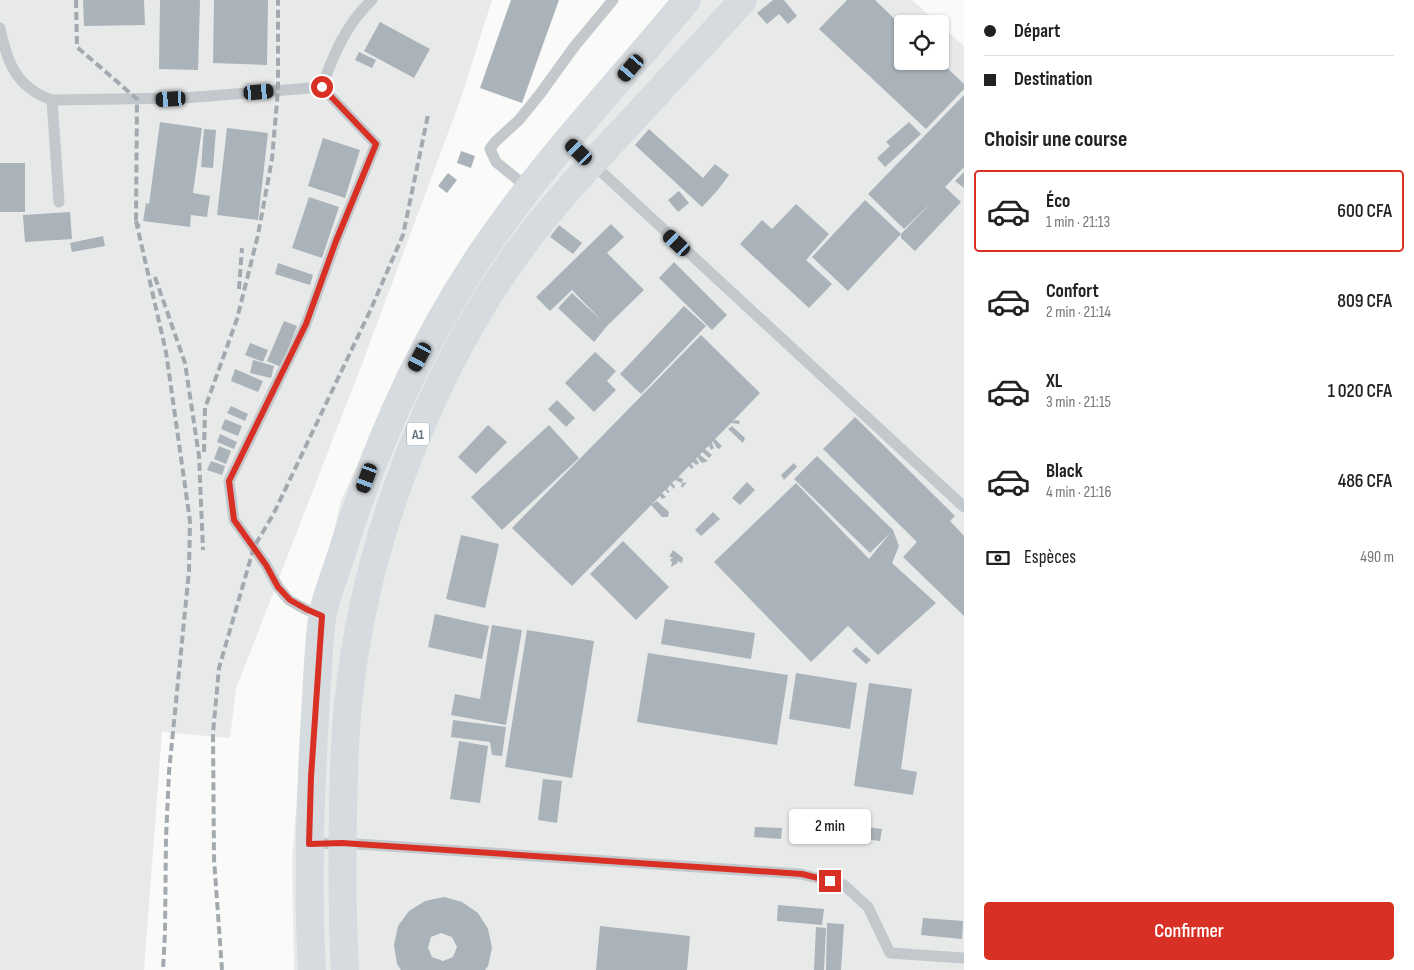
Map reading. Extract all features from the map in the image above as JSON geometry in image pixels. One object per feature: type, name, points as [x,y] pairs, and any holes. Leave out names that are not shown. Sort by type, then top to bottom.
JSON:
[{"type":"highway","name":"A1","points":[[312,970],[309,918],[309,844],[311,777],[322,616],[378,447],[398,401],[448,306],[479,257],[528,188],[687,0]]},
{"type":"highway","name":"A1","points":[[345,970],[341,892],[344,771],[349,695],[363,608],[384,528],[414,442],[443,378],[468,330],[528,239],[591,164],[743,0]]},
{"type":"lane","points":[[322,87],[332,59],[348,29],[372,0]]},
{"type":"lane","points":[[528,188],[496,162],[490,149],[519,120],[574,47],[613,0]]},
{"type":"lane","points":[[0,28],[2,38],[19,79],[39,96],[52,100],[175,99],[322,87]]},
{"type":"lane","points":[[322,87],[376,144],[336,241],[306,324],[229,481],[234,520],[266,565],[278,587],[290,600],[322,616]]},
{"type":"lane","points":[[52,100],[59,202]]},
{"type":"lane","points":[[568,141],[964,508]]},
{"type":"lane","points":[[309,844],[342,843],[802,874],[844,885],[862,901],[868,907],[890,954],[964,958]]},
{"type":"shaded area","points":[[0,0],[492,0],[461,98],[362,364],[236,689],[230,738],[162,732],[144,970],[0,970]]},
{"type":"shaded area","points":[[686,0],[912,0],[929,15],[894,15],[894,70],[949,70],[949,33],[964,46],[964,970],[294,970],[292,861],[309,642],[341,500],[427,317]]},
{"type":"building","points":[[83,0],[144,0],[145,25],[84,26]]},
{"type":"building","points":[[160,0],[200,0],[198,70],[159,69]]},
{"type":"building","points":[[214,0],[268,0],[267,65],[213,63]]},
{"type":"building","points":[[511,0],[559,0],[522,103],[480,88]]},
{"type":"building","points":[[773,0],[784,0],[797,16],[788,24],[779,14],[767,24],[757,13]]},
{"type":"building","points":[[847,0],[875,0],[894,18],[894,70],[949,70],[964,84],[964,89],[926,129],[819,29]]},
{"type":"building","points":[[380,22],[430,49],[414,78],[364,51]]},
{"type":"building","points":[[359,52],[376,60],[372,68],[355,60]]},
{"type":"building","points":[[964,95],[964,167],[945,187],[961,202],[915,251],[901,238],[901,234],[932,202],[904,229],[868,194]]},
{"type":"building","points":[[160,122],[202,128],[193,193],[210,196],[207,217],[191,215],[190,227],[143,221],[146,203],[149,204]]},
{"type":"building","points":[[909,122],[921,134],[885,167],[877,158],[890,146],[886,142]]},
{"type":"building","points":[[227,128],[268,133],[258,220],[217,215]]},
{"type":"building","points":[[204,129],[216,130],[213,168],[201,167]]},
{"type":"building","points":[[649,129],[703,178],[715,164],[729,175],[702,207],[635,145]]},
{"type":"building","points":[[323,138],[360,150],[345,198],[308,186]]},
{"type":"building","points":[[461,151],[475,156],[471,168],[457,163]]},
{"type":"building","points":[[0,163],[25,163],[25,212],[0,212]]},
{"type":"building","points":[[964,172],[964,188],[955,181]]},
{"type":"building","points":[[448,173],[457,180],[447,193],[438,186]]},
{"type":"building","points":[[679,191],[689,203],[678,212],[668,200]]},
{"type":"building","points":[[309,197],[339,207],[322,258],[292,248]]},
{"type":"building","points":[[865,200],[901,234],[848,291],[812,257]]},
{"type":"building","points":[[796,204],[829,234],[806,260],[832,284],[809,308],[740,244],[762,220],[772,229]]},
{"type":"building","points":[[70,212],[72,239],[25,242],[23,215]]},
{"type":"building","points":[[611,224],[624,237],[607,253],[644,290],[607,326],[594,342],[558,308],[572,293],[603,322],[572,290],[550,311],[536,297]]},
{"type":"building","points":[[559,225],[582,243],[573,254],[550,237]]},
{"type":"building","points":[[103,236],[105,246],[72,252],[70,243]]},
{"type":"building","points":[[674,262],[727,315],[712,330],[659,278]]},
{"type":"building","points":[[278,263],[313,275],[310,285],[275,274]]},
{"type":"building","points":[[684,306],[706,326],[641,394],[620,374]]},
{"type":"building","points":[[284,321],[297,326],[281,367],[267,361]]},
{"type":"building","points":[[701,335],[760,393],[715,439],[722,446],[719,449],[713,441],[714,448],[711,450],[709,446],[705,449],[712,455],[709,458],[702,452],[700,455],[708,461],[702,463],[697,457],[696,459],[699,463],[696,465],[693,462],[691,464],[694,467],[691,469],[689,466],[678,477],[683,479],[682,483],[675,480],[672,483],[675,486],[674,489],[670,485],[667,489],[670,492],[668,493],[665,490],[662,493],[666,497],[662,499],[660,496],[572,586],[512,528]]},
{"type":"building","points":[[250,343],[268,350],[263,362],[245,355]]},
{"type":"building","points":[[595,352],[616,371],[607,381],[616,390],[594,412],[565,383]]},
{"type":"building","points":[[253,360],[274,366],[271,378],[250,373]]},
{"type":"building","points":[[235,369],[263,381],[258,392],[231,381]]},
{"type":"building","points":[[557,400],[575,418],[566,427],[548,409]]},
{"type":"building","points":[[231,406],[248,414],[245,421],[227,413]]},
{"type":"building","points":[[855,417],[955,516],[950,521],[964,536],[964,616],[903,557],[917,542],[823,449]]},
{"type":"building","points":[[225,419],[242,426],[238,436],[221,429]]},
{"type":"building","points":[[735,420],[740,421],[739,424],[731,423]]},
{"type":"building","points":[[488,425],[507,442],[476,474],[458,457]]},
{"type":"building","points":[[549,425],[579,458],[502,530],[471,497]]},
{"type":"building","points":[[732,426],[745,438],[743,443],[728,429]]},
{"type":"building","points":[[220,434],[237,442],[234,449],[217,442]]},
{"type":"building","points":[[219,446],[231,451],[226,464],[214,459]]},
{"type":"building","points":[[817,456],[893,530],[899,546],[892,563],[936,603],[878,655],[848,626],[811,662],[714,562],[796,483],[869,559],[891,532],[870,553],[794,479]]},
{"type":"building","points":[[211,461],[225,466],[222,475],[207,470]]},
{"type":"building","points":[[794,463],[797,467],[784,480],[781,475]]},
{"type":"building","points":[[747,482],[755,490],[740,505],[732,498]]},
{"type":"building","points":[[657,501],[669,512],[668,517],[662,517],[651,505]]},
{"type":"building","points":[[713,512],[720,519],[701,536],[695,530]]},
{"type":"building","points":[[461,535],[499,544],[485,608],[446,599]]},
{"type":"building","points":[[623,541],[669,587],[636,620],[590,574]]},
{"type":"building","points":[[673,550],[683,558],[682,563],[677,561],[678,563],[671,567],[672,562],[670,560],[673,557],[669,557]]},
{"type":"building","points":[[435,614],[489,626],[482,659],[428,647]]},
{"type":"building","points":[[665,619],[755,633],[751,659],[661,644]]},
{"type":"building","points":[[492,625],[522,630],[506,725],[451,715],[455,694],[480,699]]},
{"type":"building","points":[[527,630],[594,641],[572,778],[505,767]]},
{"type":"building","points":[[856,647],[871,660],[866,664],[852,651]]},
{"type":"building","points":[[648,653],[788,675],[777,745],[637,722]]},
{"type":"building","points":[[796,673],[857,683],[850,729],[789,719]]},
{"type":"building","points":[[869,683],[912,689],[901,769],[917,772],[913,795],[854,786]]},
{"type":"building","points":[[453,720],[506,727],[502,756],[492,755],[490,742],[451,737]]},
{"type":"building","points":[[459,741],[488,746],[480,803],[450,799]]},
{"type":"building","points":[[543,779],[562,781],[557,823],[538,820]]},
{"type":"building","points":[[842,824],[882,829],[880,841],[841,836]]},
{"type":"building","points":[[755,827],[782,828],[781,839],[754,837]]},
{"type":"building","points":[[444,897],[462,902],[478,913],[488,929],[492,948],[488,966],[485,970],[401,970],[397,964],[394,945],[398,926],[409,911],[425,901]],"holes":[[[441,933],[452,937],[457,947],[453,957],[443,961],[432,957],[428,948],[431,937]]]},
{"type":"building","points":[[778,905],[824,909],[822,925],[777,921]]},
{"type":"building","points":[[923,918],[963,921],[962,939],[921,935]]},
{"type":"building","points":[[827,923],[844,924],[841,970],[826,970]]},
{"type":"building","points":[[600,926],[690,936],[687,970],[596,970]]},
{"type":"building","points":[[816,927],[826,928],[824,970],[814,970]]},
{"type":"railway","points":[[76,0],[77,47],[137,99],[136,221],[139,227]]},
{"type":"railway","points":[[204,452],[205,408],[237,319],[258,235],[272,159],[278,90],[278,0]]},
{"type":"railway","points":[[222,970],[214,859],[213,733],[219,668],[254,547],[274,513],[370,311],[403,235],[428,115]]},
{"type":"railway","points":[[136,221],[166,352],[190,521],[189,571],[169,772],[163,970]]},
{"type":"railway","points":[[239,289],[242,248]]},
{"type":"railway","points":[[155,277],[185,363],[199,456],[203,550]]},
{"type":"route","points":[[322,87],[376,144],[336,241],[306,324],[229,481],[234,520],[266,565],[278,587],[290,600],[322,616],[311,777],[309,844],[342,843],[802,874],[830,881]]}]
